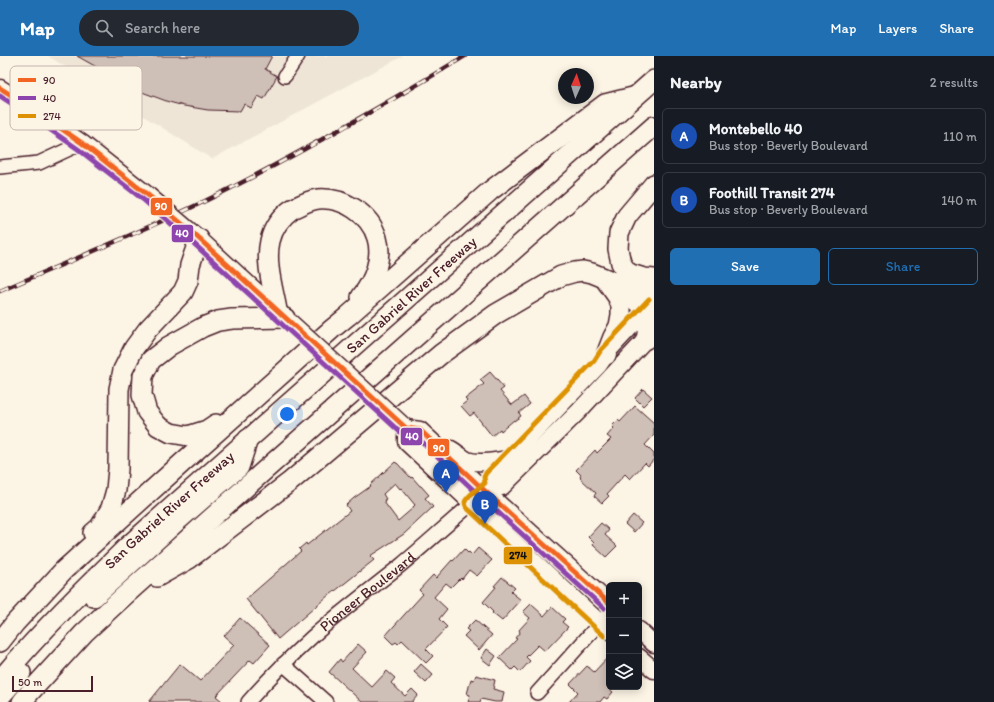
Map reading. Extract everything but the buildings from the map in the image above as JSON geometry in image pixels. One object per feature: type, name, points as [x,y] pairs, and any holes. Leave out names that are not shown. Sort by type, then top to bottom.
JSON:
[{"type":"highway","name":"San Gabriel River Freeway","points":[[0,680],[13,664],[69,605],[129,545],[654,80]]},
{"type":"highway","points":[[0,642],[15,623],[64,570],[263,390],[490,191],[605,104],[637,96]]},
{"type":"highway","points":[[22,702],[84,634],[123,597],[654,126]]},
{"type":"highway","points":[[651,336],[648,330],[653,320],[653,306],[648,295],[621,263],[618,249],[619,233],[628,216],[654,184]]},
{"type":"highway","points":[[263,390],[207,430],[188,436],[171,433],[158,426],[147,412],[142,395],[143,376],[151,360],[168,346],[203,327],[218,321],[284,317],[270,268],[270,240],[275,228],[285,214],[300,204],[317,199],[332,200],[357,210],[368,221],[377,238],[379,255],[377,270],[370,284],[362,296],[344,313],[332,329]]},
{"type":"highway","points":[[64,570],[87,540],[100,527],[111,508],[116,490],[118,469],[119,389],[123,370],[134,348],[148,329],[183,292],[188,281],[190,265],[198,238]]},
{"type":"highway","points":[[123,597],[188,559],[291,481],[441,354],[496,314],[561,276],[583,271],[602,276],[618,284],[641,305],[653,306]]},
{"type":"highway","points":[[628,273],[644,278],[654,279]]},
{"type":"highway","points":[[602,276],[617,296],[621,305],[620,326],[613,337],[606,355]]},
{"type":"highway","points":[[0,697],[83,607],[174,524],[240,467],[248,439]]},
{"type":"highway","points":[[4,702],[38,664],[121,581],[245,471],[265,470]]},
{"type":"main road","points":[[0,88],[10,94]]},
{"type":"main road","points":[[62,130],[149,196],[198,238],[406,428],[420,430],[489,489],[606,600]]},
{"type":"main road","name":"Pioneer Boulevard","points":[[606,355],[599,365],[491,478],[489,489],[502,487],[578,412],[651,336]]},
{"type":"main road","points":[[406,428],[406,442],[520,547],[606,622]]},
{"type":"main road","points":[[430,439],[448,446],[467,460],[474,462],[509,458]]},
{"type":"main road","points":[[642,633],[654,644]]},
{"type":"main road","points":[[642,660],[654,670]]},
{"type":"street","points":[[285,76],[298,56]]},
{"type":"street","points":[[0,168],[39,163],[82,144]]},
{"type":"street","name":"Pioneer Boulevard","points":[[606,355],[653,306]]},
{"type":"street","name":"Pioneer Boulevard","points":[[248,702],[265,682],[312,637],[364,593],[402,564],[489,489]]},
{"type":"street","points":[[537,693],[606,622]]},
{"type":"street","points":[[283,664],[326,702]]},
{"type":"shaded area","points":[[48,56],[403,56],[212,159],[142,115],[142,66],[64,66]]},
{"type":"railway","points":[[0,291],[102,248],[237,185],[336,132],[465,56]]},
{"type":"transit line","name":"90","points":[[0,88],[10,94]]},
{"type":"transit line","name":"40","points":[[0,96],[10,103]]},
{"type":"transit line","name":"40","points":[[51,130],[78,149],[145,201],[191,241],[401,433],[404,435],[417,437],[604,608]]},
{"type":"transit line","name":"90","points":[[63,130],[149,196],[196,236],[406,428],[420,430],[606,600]]},
{"type":"transit line","name":"274","points":[[604,636],[467,508],[465,502],[470,495],[485,483],[484,477],[486,473],[594,361],[601,350],[649,299]]},
{"type":"place","name":"Montebello 40","points":[[446,493]]},
{"type":"place","name":"Foothill Transit 274","points":[[485,524]]}]
